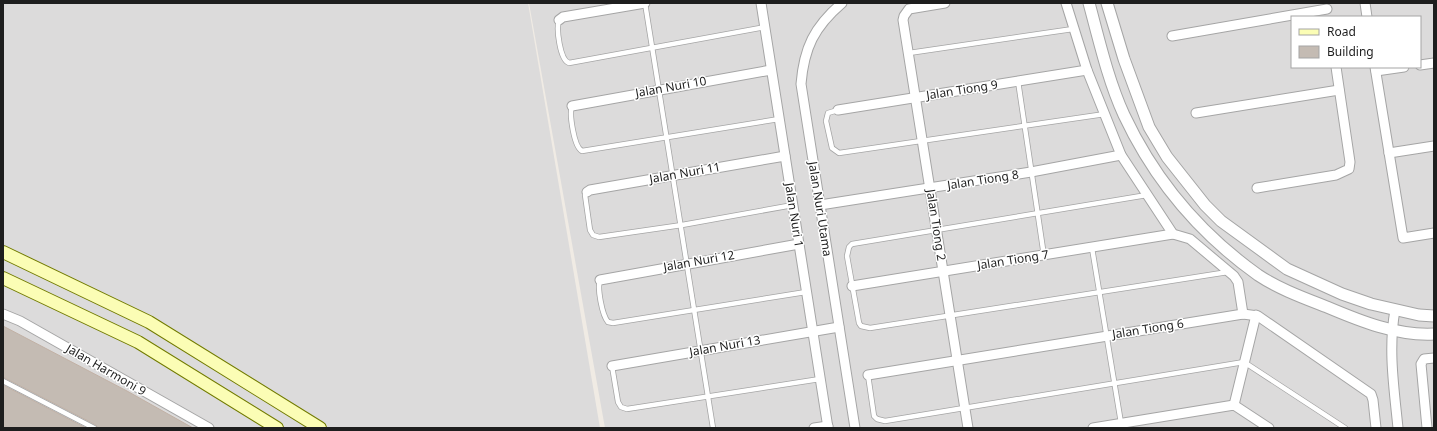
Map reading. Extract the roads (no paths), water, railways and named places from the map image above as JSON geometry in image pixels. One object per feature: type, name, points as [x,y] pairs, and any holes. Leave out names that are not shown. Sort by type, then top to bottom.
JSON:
[{"type":"main road","points":[[3,252],[149,322],[320,428]]},
{"type":"main road","points":[[3,278],[138,342],[277,428]]},
{"type":"street","points":[[559,20],[562,18],[645,3]]},
{"type":"street","name":"Jalan Nuri 1","points":[[761,3],[828,427]]},
{"type":"street","name":"Jalan Nuri Utama","points":[[842,3],[829,14],[816,30],[808,46],[803,64],[801,84],[855,428]]},
{"type":"street","name":"Jalan Tiong 2","points":[[945,3],[909,9],[904,16],[904,22],[968,428]]},
{"type":"street","points":[[1066,3],[1087,70],[1121,155],[1173,234],[1190,239],[1237,280],[1243,314]]},
{"type":"street","points":[[1089,3],[1107,66],[1124,114],[1151,165],[1190,216],[1206,234],[1259,275],[1278,286],[1344,314],[1391,330],[1434,334]]},
{"type":"street","points":[[1107,3],[1124,60],[1149,127],[1167,157],[1205,205],[1221,221],[1287,268],[1342,294],[1395,310],[1419,315],[1434,316]]},
{"type":"street","points":[[1365,3],[1367,16]]},
{"type":"street","points":[[1291,16],[1327,10]]},
{"type":"street","points":[[1172,36],[1291,16]]},
{"type":"street","points":[[1421,65],[1434,63]]},
{"type":"street","points":[[1257,188],[1336,174],[1349,169],[1350,162],[1336,68]]},
{"type":"street","points":[[1390,68],[1376,69],[1403,238],[1434,233]]},
{"type":"street","name":"Jalan Nuri 10","points":[[572,106],[771,70]]},
{"type":"street","name":"Jalan Tiong 9","points":[[838,110],[1087,70]]},
{"type":"street","points":[[1196,113],[1339,90]]},
{"type":"street","points":[[1389,153],[1434,146]]},
{"type":"street","name":"Jalan Tiong 8","points":[[820,205],[1031,172],[1121,155]]},
{"type":"street","name":"Jalan Nuri 11","points":[[587,192],[590,190],[785,156]]},
{"type":"street","name":"Jalan Tiong 7","points":[[852,286],[1173,234]]},
{"type":"street","name":"Jalan Nuri 12","points":[[600,280],[799,244]]},
{"type":"street","points":[[1395,310],[1391,330],[1392,364],[1398,428]]},
{"type":"street","name":"Jalan Harmoni 9","points":[[3,314],[20,321],[209,428]]},
{"type":"street","name":"Jalan Tiong 6","points":[[868,375],[1243,314],[1256,315]]},
{"type":"street","points":[[1234,405],[1256,315],[1370,394],[1374,400],[1376,428]]},
{"type":"street","name":"Jalan Nuri 13","points":[[612,366],[839,326]]},
{"type":"street","points":[[1428,428],[1421,361],[1424,359],[1434,358]]},
{"type":"street","points":[[1093,428],[1234,405],[1269,428]]},
{"type":"street","points":[[814,428],[828,427]]},
{"type":"lane","points":[[645,3],[682,225],[713,428]]},
{"type":"lane","points":[[559,20],[557,26],[562,57],[569,63],[764,27]]},
{"type":"lane","points":[[909,53],[1073,29]]},
{"type":"lane","points":[[1018,81],[1044,256]]},
{"type":"lane","points":[[572,106],[570,111],[576,145],[582,151],[779,119]]},
{"type":"lane","points":[[838,110],[828,113],[826,121],[830,144],[832,148],[839,153],[1105,114]]},
{"type":"lane","points":[[587,192],[585,195],[590,230],[596,237],[682,225],[793,205]]},
{"type":"lane","points":[[1147,195],[852,244],[847,251],[847,256],[857,319],[861,326],[866,328],[1229,272]]},
{"type":"lane","points":[[1092,248],[1121,424]]},
{"type":"lane","points":[[600,280],[598,285],[604,316],[610,323],[806,292]]},
{"type":"lane","points":[[868,375],[872,412],[874,416],[881,421],[1244,362],[1345,428]]},
{"type":"lane","points":[[612,366],[618,402],[624,409],[820,379]]},
{"type":"lane","points":[[3,381],[94,428]]}]
